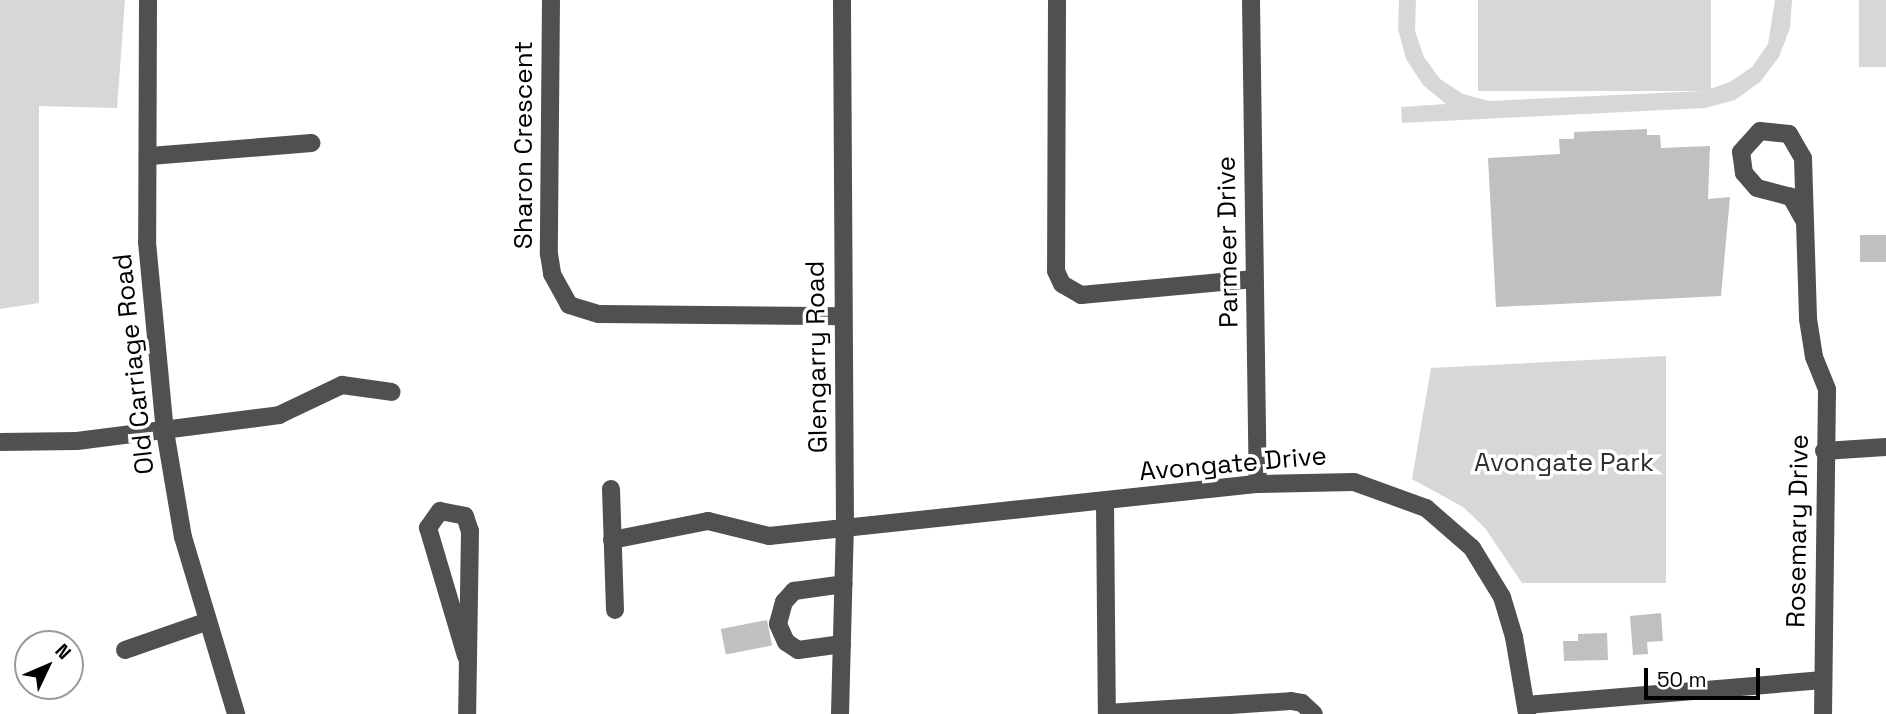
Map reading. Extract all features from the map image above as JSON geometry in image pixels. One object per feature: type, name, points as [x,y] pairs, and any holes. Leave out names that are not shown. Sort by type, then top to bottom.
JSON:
[{"type":"street","name":"Old Carriage Road","points":[[148,0],[150,156],[147,242],[165,431],[183,537],[206,622],[236,714]]},
{"type":"street","name":"Sharon Crescent","points":[[551,0],[549,254],[552,274],[569,305],[599,314],[843,316]]},
{"type":"street","name":"Glengarry Road","points":[[841,714],[845,527],[842,0]]},
{"type":"street","points":[[1057,0],[1056,271],[1062,284],[1081,295],[1254,279]]},
{"type":"street","name":"Parmeer Drive","points":[[1251,0],[1258,484]]},
{"type":"street","points":[[1760,131],[1789,134],[1801,149],[1805,222],[1791,197],[1756,188],[1744,173],[1741,152],[1760,131]]},
{"type":"street","points":[[150,156],[311,144]]},
{"type":"street","name":"Rosemary Drive","points":[[1805,222],[1808,319],[1814,357],[1827,390],[1824,451],[1823,714]]},
{"type":"street","points":[[0,442],[77,441],[279,415],[342,385],[392,392]]},
{"type":"street","points":[[1824,451],[1886,447]]},
{"type":"street","name":"Avongate Drive","points":[[612,540],[708,521],[769,536],[1258,484],[1354,482],[1395,494],[1439,516],[1472,548],[1493,578],[1514,637],[1527,709]]},
{"type":"street","points":[[611,489],[614,610]]},
{"type":"street","points":[[1104,502],[1107,713],[1291,701],[1302,703],[1314,714]]},
{"type":"street","points":[[466,656],[428,528],[440,511],[464,516],[470,531],[467,714]]},
{"type":"street","points":[[842,644],[798,650],[786,642],[778,624],[784,602],[794,591],[844,584]]},
{"type":"street","points":[[125,650],[206,622]]},
{"type":"street","points":[[1527,709],[1823,680]]},
{"type":"green space","points":[[0,0],[125,0],[117,108],[39,106],[39,303],[0,309]]},
{"type":"green space","points":[[1399,0],[1416,0],[1415,31],[1424,57],[1440,79],[1463,94],[1489,101],[1704,91],[1730,82],[1752,67],[1768,44],[1775,0],[1792,0],[1790,28],[1779,57],[1760,82],[1735,100],[1705,108],[1402,123],[1401,107],[1446,104],[1423,85],[1406,59],[1398,29]]},
{"type":"green space","points":[[1478,0],[1711,0],[1711,91],[1478,91]]},
{"type":"green space","points":[[1859,0],[1886,0],[1886,67],[1859,67]]},
{"type":"green space","name":"Avongate Park","points":[[1666,356],[1666,583],[1522,583],[1485,528],[1463,507],[1412,479],[1431,368]]},
{"type":"building","points":[[1647,129],[1647,135],[1660,135],[1661,148],[1710,146],[1708,199],[1730,197],[1721,296],[1496,307],[1488,158],[1560,154],[1559,139],[1574,139],[1574,132]]},
{"type":"building","points":[[1860,235],[1886,235],[1886,262],[1860,262]]},
{"type":"building","points":[[1661,613],[1663,641],[1647,642],[1648,654],[1633,655],[1630,616]]},
{"type":"building","points":[[767,620],[772,646],[726,654],[721,629]]},
{"type":"building","points":[[1607,633],[1608,660],[1564,661],[1563,641],[1578,641],[1578,634]]}]
